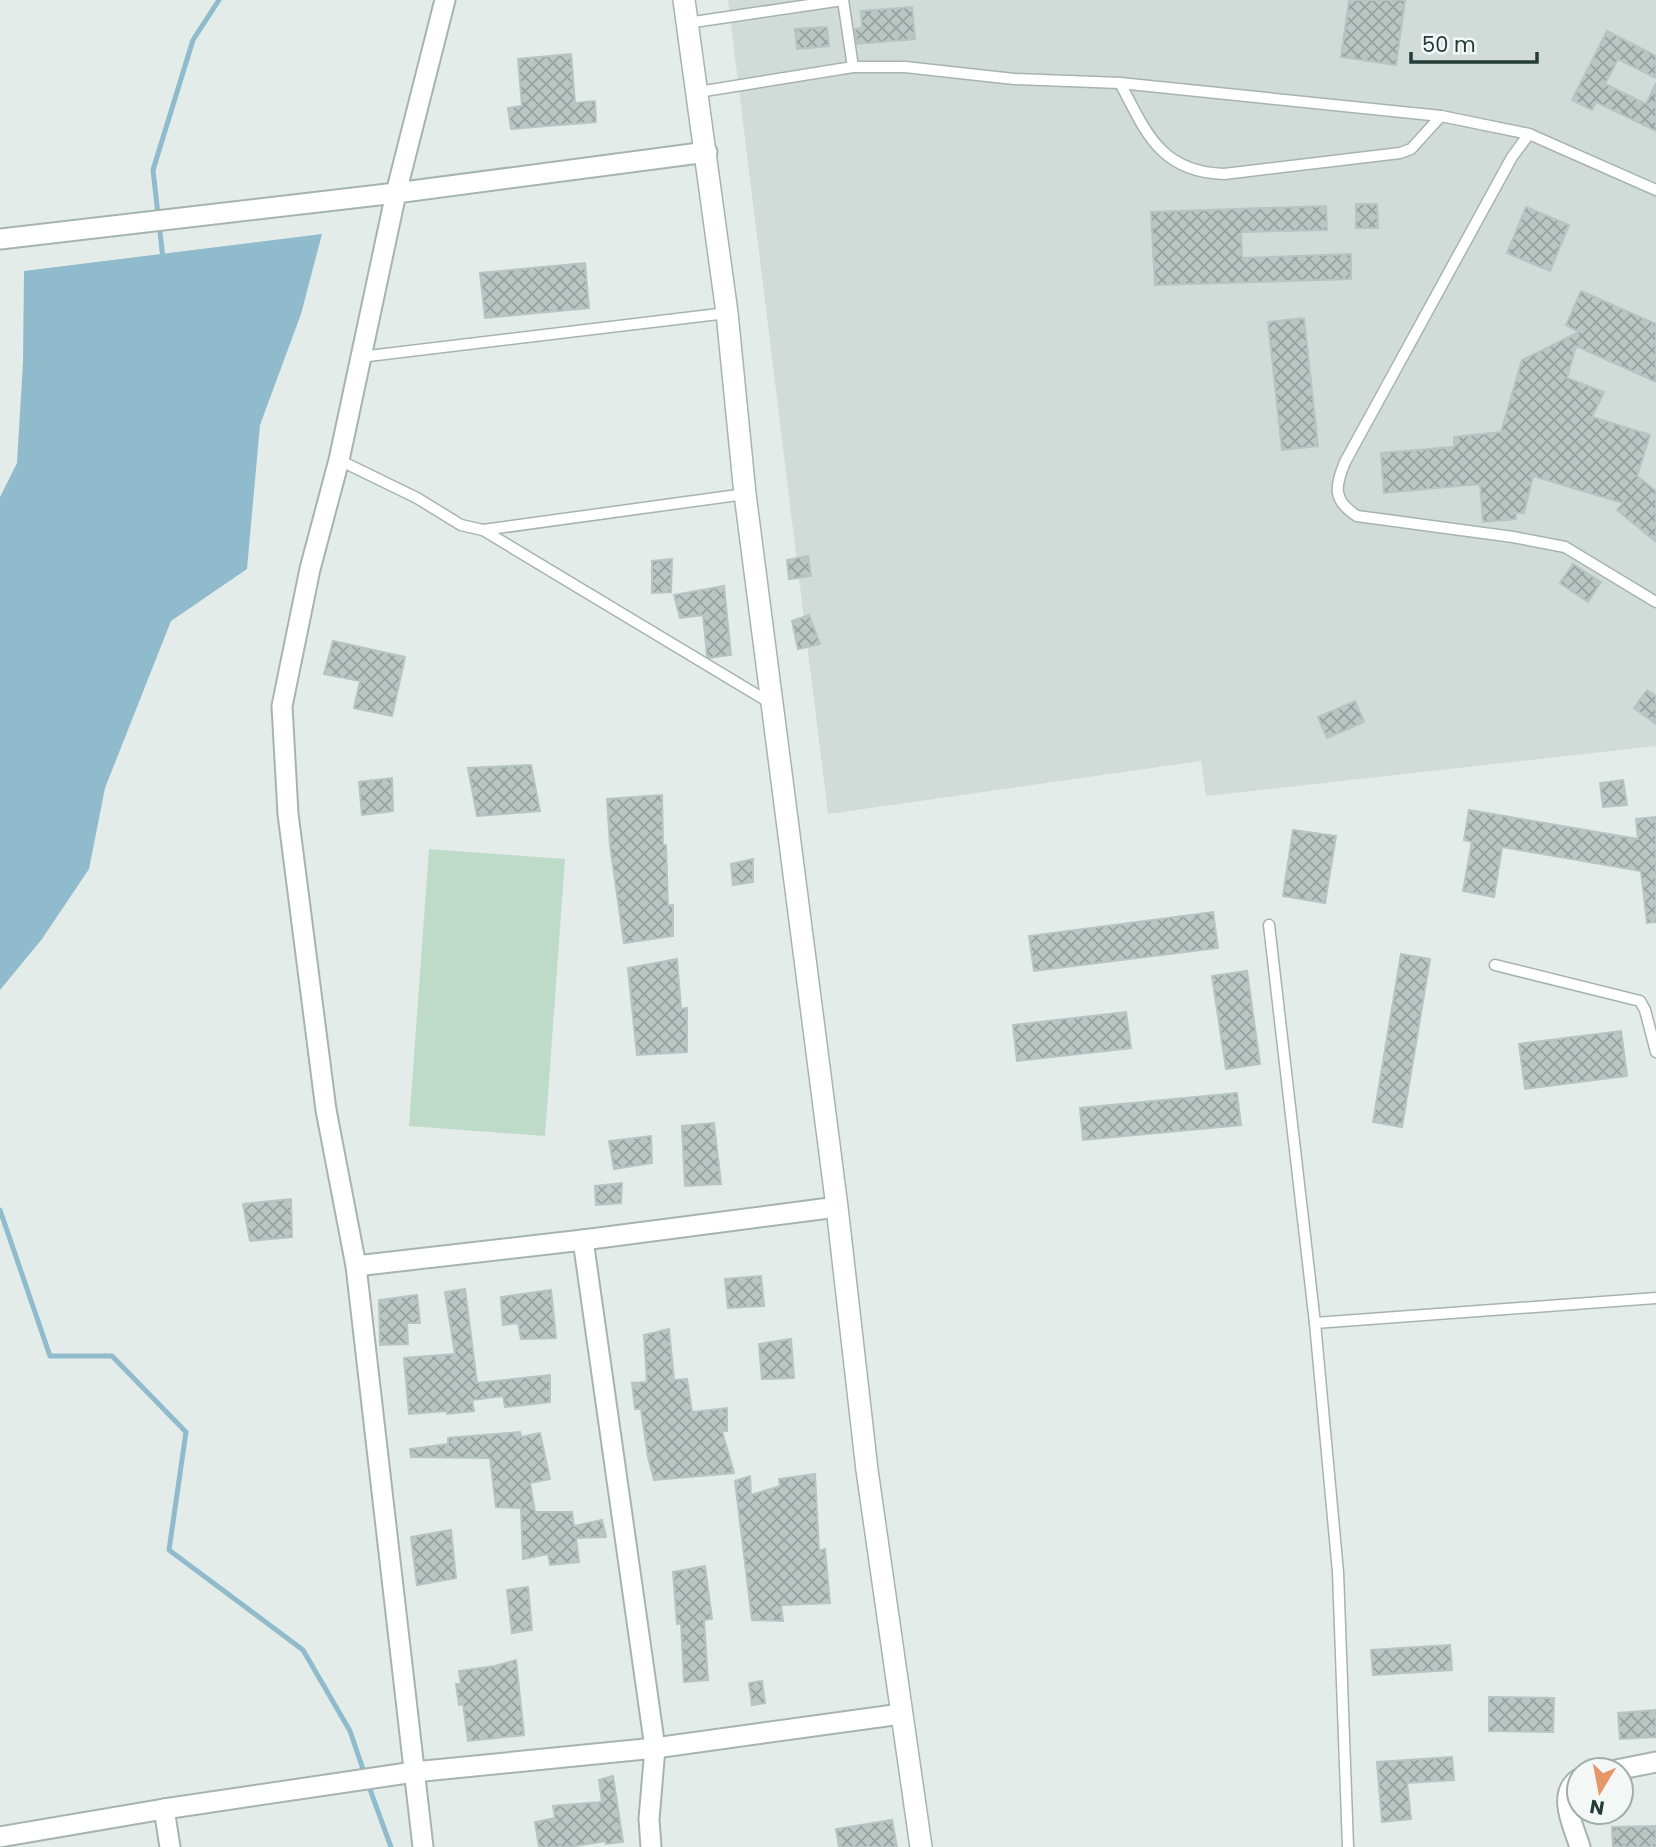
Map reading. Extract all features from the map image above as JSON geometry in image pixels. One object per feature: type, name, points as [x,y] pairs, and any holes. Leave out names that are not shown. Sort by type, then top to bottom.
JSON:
[{"type":"street","points":[[423,1847],[356,1266],[326,1110],[288,814],[282,706],[310,569],[339,460],[396,193],[445,0]]},
{"type":"street","points":[[684,0],[727,313],[745,494],[837,1206],[867,1471],[921,1847]]},
{"type":"street","points":[[0,239],[396,193],[706,152]]},
{"type":"street","points":[[356,1266],[583,1240],[837,1206]]},
{"type":"street","points":[[583,1240],[655,1748],[649,1819],[651,1847]]},
{"type":"street","points":[[0,1837],[164,1809],[414,1772],[655,1748],[901,1714]]},
{"type":"street","points":[[1635,1766],[1656,1762]]},
{"type":"street","points":[[164,1809],[170,1847]]},
{"type":"street","points":[[1574,1826],[1580,1847]]},
{"type":"lane","points":[[687,23],[843,1],[853,67]]},
{"type":"lane","points":[[698,92],[853,67],[905,67],[1014,79],[1120,83],[1441,116],[1529,134],[1656,190]]},
{"type":"lane","points":[[1120,83],[1149,138],[1164,155],[1192,170],[1205,173],[1224,174],[1400,153],[1411,149],[1441,116]]},
{"type":"lane","points":[[1529,134],[1512,158],[1345,462],[1337,482],[1338,495],[1347,509],[1357,516],[1513,537],[1565,547],[1656,603]]},
{"type":"lane","points":[[360,357],[727,313]]},
{"type":"lane","points":[[339,460],[417,498],[461,525],[483,530],[772,705]]},
{"type":"lane","points":[[483,530],[745,494]]},
{"type":"lane","points":[[1269,925],[1315,1323],[1338,1572],[1348,1847]]},
{"type":"lane","points":[[1496,965],[1640,1001],[1645,1010],[1656,1053]]},
{"type":"lane","points":[[1315,1323],[1656,1298]]},
{"type":"shaded area","points":[[728,0],[1656,0],[1656,746],[1206,796],[1201,761],[828,814]]},
{"type":"green space","points":[[429,849],[565,859],[545,1136],[409,1126]]},
{"type":"water","points":[[322,234],[301,314],[260,425],[247,569],[171,621],[105,788],[89,869],[42,939],[0,990],[0,497],[17,463],[23,362],[24,271]]},
{"type":"building","points":[[1349,0],[1405,0],[1396,65],[1341,57]]},
{"type":"building","points":[[912,7],[915,39],[857,44],[855,29],[862,28],[861,11]]},
{"type":"building","points":[[827,27],[829,46],[797,49],[795,29]]},
{"type":"building","points":[[1607,31],[1656,56],[1656,78],[1618,59],[1605,84],[1646,104],[1656,83],[1656,131],[1596,102],[1592,110],[1572,100]]},
{"type":"building","points":[[571,54],[575,103],[595,101],[596,122],[511,129],[508,108],[522,106],[518,59]]},
{"type":"building","points":[[1356,204],[1377,204],[1378,228],[1356,228]]},
{"type":"building","points":[[1326,206],[1327,230],[1241,232],[1242,258],[1351,254],[1351,279],[1155,285],[1151,212]]},
{"type":"building","points":[[1526,207],[1569,225],[1550,271],[1507,253]]},
{"type":"building","points":[[585,263],[589,308],[485,318],[480,273]]},
{"type":"building","points":[[1581,291],[1656,324],[1656,382],[1576,346],[1567,378],[1604,392],[1592,417],[1650,435],[1637,476],[1656,491],[1656,542],[1617,510],[1623,503],[1533,476],[1524,513],[1516,513],[1516,519],[1483,522],[1480,484],[1384,493],[1381,453],[1454,447],[1454,437],[1501,432],[1522,360],[1579,332],[1566,325]]},
{"type":"building","points":[[1304,318],[1318,446],[1282,450],[1268,322]]},
{"type":"building","points":[[808,556],[811,576],[789,579],[787,560]]},
{"type":"building","points":[[672,559],[671,592],[652,593],[652,561]]},
{"type":"building","points":[[1573,564],[1601,582],[1588,602],[1560,583]]},
{"type":"building","points":[[724,586],[731,655],[709,658],[703,615],[680,618],[674,595]]},
{"type":"building","points":[[809,615],[820,644],[798,649],[792,621]]},
{"type":"building","points":[[333,641],[405,657],[392,716],[354,708],[360,681],[324,674]]},
{"type":"building","points":[[1647,690],[1656,696],[1656,724],[1634,708]]},
{"type":"building","points":[[1355,701],[1364,722],[1327,738],[1318,717]]},
{"type":"building","points":[[531,765],[540,811],[477,816],[468,768]]},
{"type":"building","points":[[392,778],[393,811],[362,815],[359,782]]},
{"type":"building","points":[[1623,780],[1627,805],[1603,807],[1600,783]]},
{"type":"building","points":[[662,795],[663,845],[666,845],[668,906],[673,905],[673,936],[624,943],[610,845],[607,799]]},
{"type":"building","points":[[1469,810],[1638,839],[1636,819],[1656,817],[1656,922],[1647,923],[1641,871],[1502,847],[1494,897],[1463,891],[1472,842],[1464,840]]},
{"type":"building","points":[[1293,830],[1336,836],[1325,903],[1283,896]]},
{"type":"building","points":[[753,859],[753,882],[733,885],[731,864]]},
{"type":"building","points":[[1213,912],[1218,948],[1034,971],[1029,936]]},
{"type":"building","points":[[1401,954],[1430,959],[1402,1127],[1373,1122]]},
{"type":"building","points":[[677,959],[681,1009],[687,1008],[687,1052],[637,1055],[628,968]]},
{"type":"building","points":[[1247,971],[1260,1064],[1226,1069],[1212,976]]},
{"type":"building","points":[[1126,1012],[1131,1048],[1017,1061],[1013,1025]]},
{"type":"building","points":[[1621,1031],[1627,1076],[1525,1089],[1519,1044]]},
{"type":"building","points":[[1237,1093],[1241,1125],[1083,1140],[1080,1108]]},
{"type":"building","points":[[714,1123],[721,1184],[685,1186],[682,1126]]},
{"type":"building","points":[[651,1136],[652,1163],[614,1169],[609,1141]]},
{"type":"building","points":[[622,1183],[621,1203],[596,1205],[595,1186]]},
{"type":"building","points":[[291,1199],[292,1237],[250,1241],[243,1204]]},
{"type":"building","points":[[761,1276],[764,1306],[728,1308],[725,1279]]},
{"type":"building","points":[[465,1289],[477,1383],[550,1375],[550,1402],[505,1407],[503,1396],[472,1400],[474,1411],[409,1414],[404,1358],[455,1354],[445,1292]]},
{"type":"building","points":[[551,1290],[556,1338],[521,1339],[518,1323],[503,1325],[501,1297]]},
{"type":"building","points":[[417,1295],[420,1323],[407,1323],[408,1344],[380,1345],[379,1300]]},
{"type":"building","points":[[669,1329],[674,1380],[687,1379],[692,1412],[727,1408],[727,1431],[722,1431],[734,1473],[654,1480],[641,1409],[635,1409],[632,1383],[647,1382],[644,1335]]},
{"type":"building","points":[[791,1339],[794,1378],[762,1379],[759,1344]]},
{"type":"building","points":[[520,1432],[521,1437],[540,1433],[550,1479],[530,1483],[535,1512],[572,1512],[574,1526],[602,1520],[606,1537],[576,1538],[579,1562],[550,1565],[548,1554],[523,1559],[521,1508],[496,1507],[490,1458],[411,1457],[410,1449],[448,1444],[448,1438]]},
{"type":"building","points":[[815,1474],[819,1551],[825,1549],[830,1603],[781,1605],[783,1621],[752,1620],[735,1481],[750,1476],[751,1495],[780,1486],[779,1479]]},
{"type":"building","points":[[451,1530],[456,1578],[417,1585],[411,1537]]},
{"type":"building","points":[[705,1566],[712,1619],[704,1620],[708,1680],[684,1682],[681,1623],[677,1624],[673,1572]]},
{"type":"building","points":[[528,1587],[532,1630],[512,1633],[507,1590]]},
{"type":"building","points":[[1450,1645],[1452,1670],[1373,1675],[1371,1650]]},
{"type":"building","points":[[516,1660],[524,1735],[468,1741],[463,1704],[459,1705],[456,1684],[461,1684],[459,1671]]},
{"type":"building","points":[[762,1681],[765,1703],[752,1705],[749,1683]]},
{"type":"building","points":[[1489,1697],[1554,1698],[1553,1732],[1489,1731]]},
{"type":"building","points":[[1656,1710],[1656,1737],[1620,1739],[1618,1713]]},
{"type":"building","points":[[1452,1757],[1454,1780],[1407,1783],[1411,1819],[1382,1822],[1377,1762]]},
{"type":"building","points":[[613,1776],[623,1842],[539,1847],[535,1822],[555,1818],[553,1806],[602,1802],[599,1780]]},
{"type":"building","points":[[892,1820],[897,1847],[839,1847],[836,1829]]},
{"type":"building","points":[[1656,1826],[1656,1847],[1613,1847],[1612,1827]]},
{"type":"waterway","points":[[163,259],[153,170],[193,40],[219,0]]},
{"type":"waterway","points":[[0,1210],[50,1356],[112,1356],[186,1432],[169,1550],[303,1650],[350,1731],[365,1775]]},
{"type":"waterway","points":[[368,1784],[391,1847]]}]
